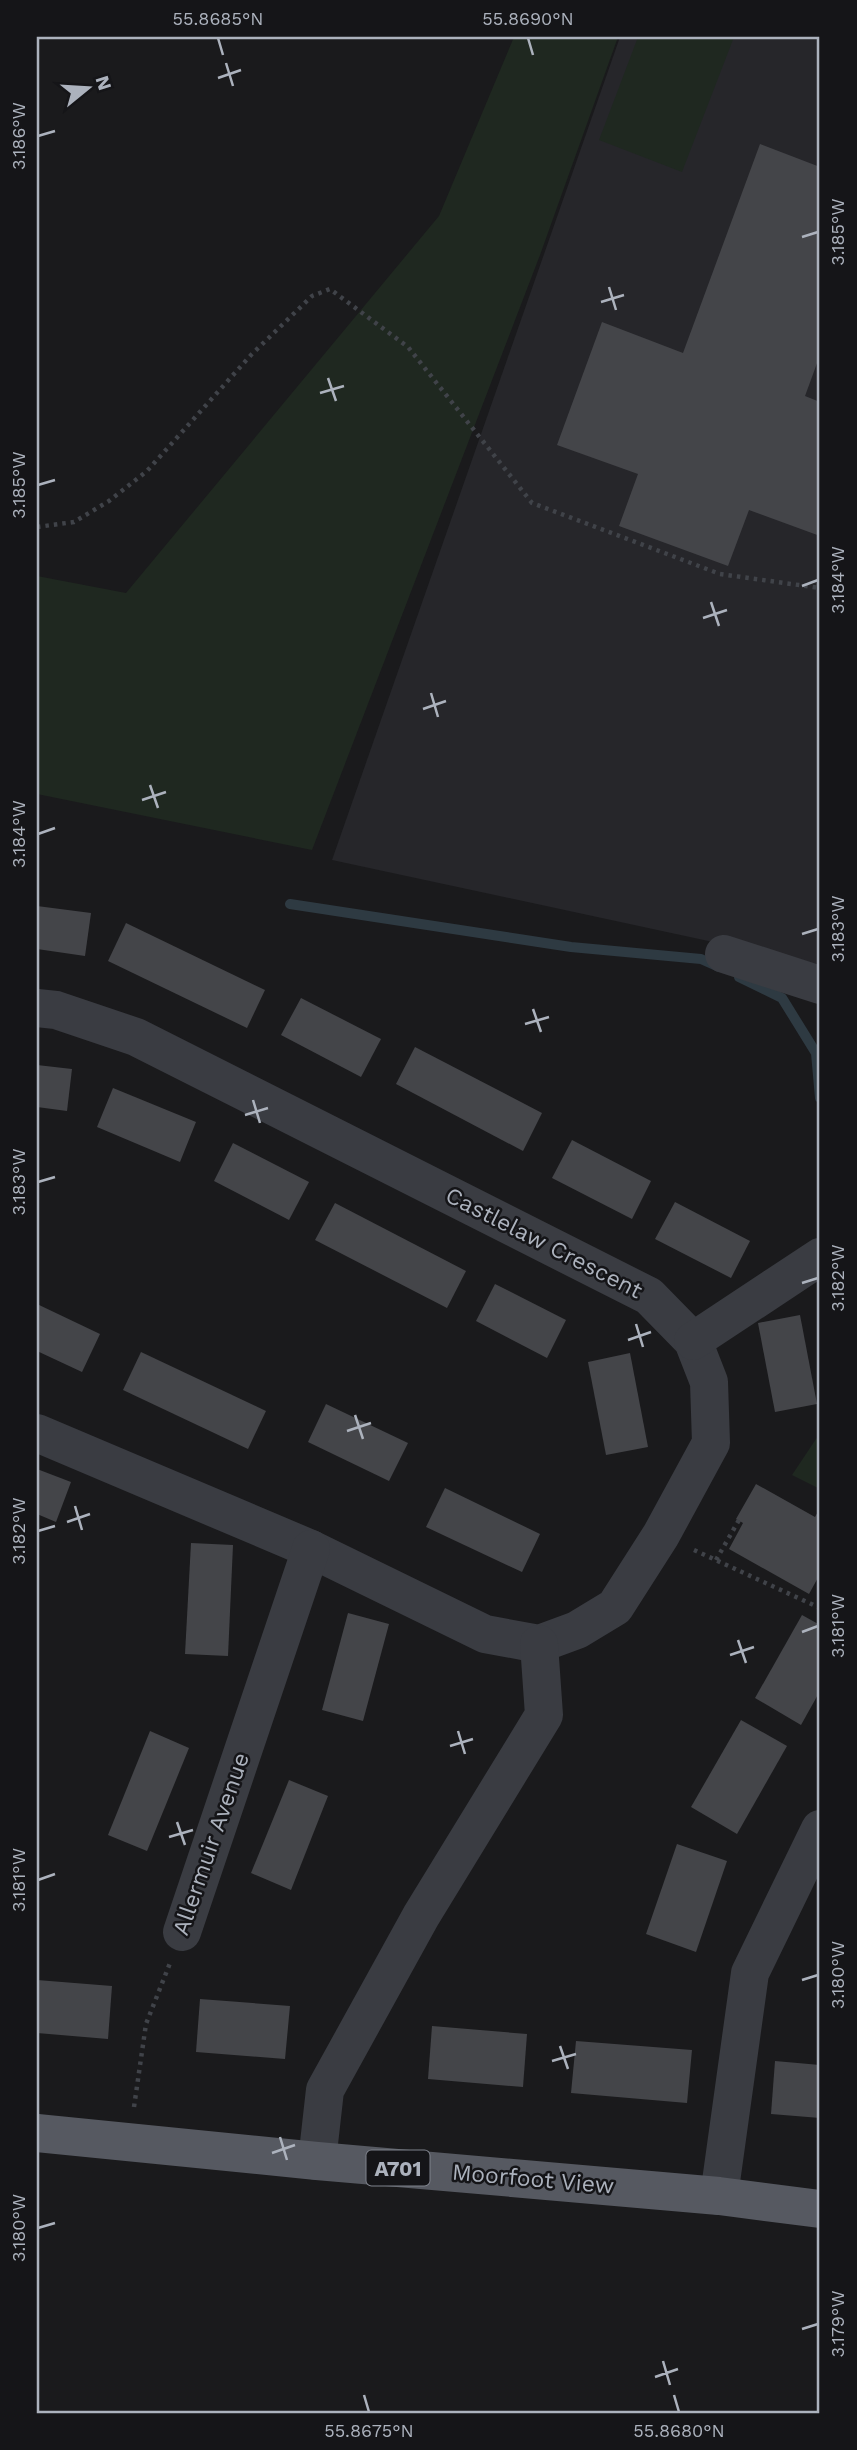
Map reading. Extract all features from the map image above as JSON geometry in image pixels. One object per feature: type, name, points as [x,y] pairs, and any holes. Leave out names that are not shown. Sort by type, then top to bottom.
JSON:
[{"type":"main road","name":"Moorfoot View","points":[[37,2133],[317,2161],[719,2196],[820,2208]]},
{"type":"street","points":[[724,954],[820,985]]},
{"type":"street","name":"Castlelaw Crescent","points":[[37,1008],[56,1010],[136,1037],[637,1289],[649,1296],[693,1342],[709,1382],[711,1443],[662,1535],[615,1607],[577,1630],[539,1644]]},
{"type":"street","points":[[693,1342],[820,1257]]},
{"type":"street","points":[[37,1433],[311,1549],[485,1634],[539,1644],[544,1715],[421,1916],[325,2090],[317,2161]]},
{"type":"street","name":"Allermuir Avenue","points":[[182,1932],[311,1549]]},
{"type":"street","points":[[719,2196],[750,1973],[820,1829]]},
{"type":"path","points":[[37,527],[74,522],[108,501],[147,471],[251,355],[312,296],[330,289],[408,347],[532,503],[720,574],[820,588]]},
{"type":"path","points":[[716,1560],[739,1520]]},
{"type":"path","points":[[662,1535],[820,1608]]},
{"type":"path","name":"Allermuir Avenue","points":[[129,2142],[146,2024],[182,1932]]},
{"type":"shaded area","points":[[514,37],[618,37],[540,255],[312,850],[37,794],[37,576],[126,593],[439,216]]},
{"type":"shaded area","points":[[620,37],[820,37],[820,965],[332,860]]},
{"type":"shaded area","points":[[638,37],[734,37],[682,172],[599,140]]},
{"type":"shaded area","points":[[820,1433],[820,1489],[792,1475]]},
{"type":"building","points":[[760,144],[820,167],[820,355],[805,396],[820,402],[820,536],[749,510],[728,566],[619,526],[638,474],[557,445],[602,322],[683,353]]},
{"type":"building","points":[[37,906],[91,913],[85,956],[37,949]]},
{"type":"building","points":[[126,923],[265,990],[247,1028],[108,961]]},
{"type":"building","points":[[301,998],[381,1039],[361,1077],[281,1035]]},
{"type":"building","points":[[415,1047],[542,1113],[523,1151],[396,1084]]},
{"type":"building","points":[[37,1065],[72,1069],[67,1111],[37,1107]]},
{"type":"building","points":[[113,1088],[196,1122],[180,1162],[97,1127]]},
{"type":"building","points":[[572,1140],[651,1181],[632,1219],[552,1178]]},
{"type":"building","points":[[233,1143],[309,1182],[289,1220],[214,1181]]},
{"type":"building","points":[[675,1202],[750,1241],[731,1278],[655,1239]]},
{"type":"building","points":[[335,1203],[466,1271],[447,1308],[315,1240]]},
{"type":"building","points":[[495,1284],[566,1320],[547,1358],[476,1321]]},
{"type":"building","points":[[37,1304],[100,1334],[82,1372],[37,1351]]},
{"type":"building","points":[[800,1315],[817,1404],[775,1412],[758,1323]]},
{"type":"building","points":[[141,1352],[266,1411],[248,1449],[123,1390]]},
{"type":"building","points":[[630,1353],[648,1447],[606,1455],[588,1362]]},
{"type":"building","points":[[326,1404],[408,1443],[389,1481],[308,1442]]},
{"type":"building","points":[[37,1469],[71,1482],[56,1522],[37,1514]]},
{"type":"building","points":[[756,1484],[815,1517],[820,1508],[820,1574],[809,1594],[729,1549],[743,1523],[736,1519]]},
{"type":"building","points":[[445,1488],[540,1534],[522,1572],[426,1527]]},
{"type":"building","points":[[191,1543],[233,1545],[228,1656],[185,1654]]},
{"type":"building","points":[[348,1613],[389,1624],[363,1721],[322,1710]]},
{"type":"building","points":[[802,1615],[820,1625],[820,1691],[801,1725],[755,1698]]},
{"type":"building","points":[[741,1720],[787,1746],[737,1834],[691,1807]]},
{"type":"building","points":[[150,1731],[189,1748],[147,1851],[108,1835]]},
{"type":"building","points":[[289,1780],[328,1796],[291,1890],[251,1873]]},
{"type":"building","points":[[677,1844],[727,1861],[696,1952],[646,1934]]},
{"type":"building","points":[[37,1980],[112,1986],[108,2039],[37,2033]]},
{"type":"building","points":[[200,1999],[290,2006],[285,2059],[196,2052]]},
{"type":"building","points":[[432,2026],[527,2034],[523,2087],[428,2079]]},
{"type":"building","points":[[576,2041],[692,2050],[687,2103],[571,2093]]},
{"type":"building","points":[[775,2061],[820,2065],[820,2118],[771,2114]]},
{"type":"waterway","points":[[290,904],[571,947],[701,959],[719,967]]},
{"type":"waterway","points":[[739,977],[782,998],[816,1053],[820,1098]]}]
